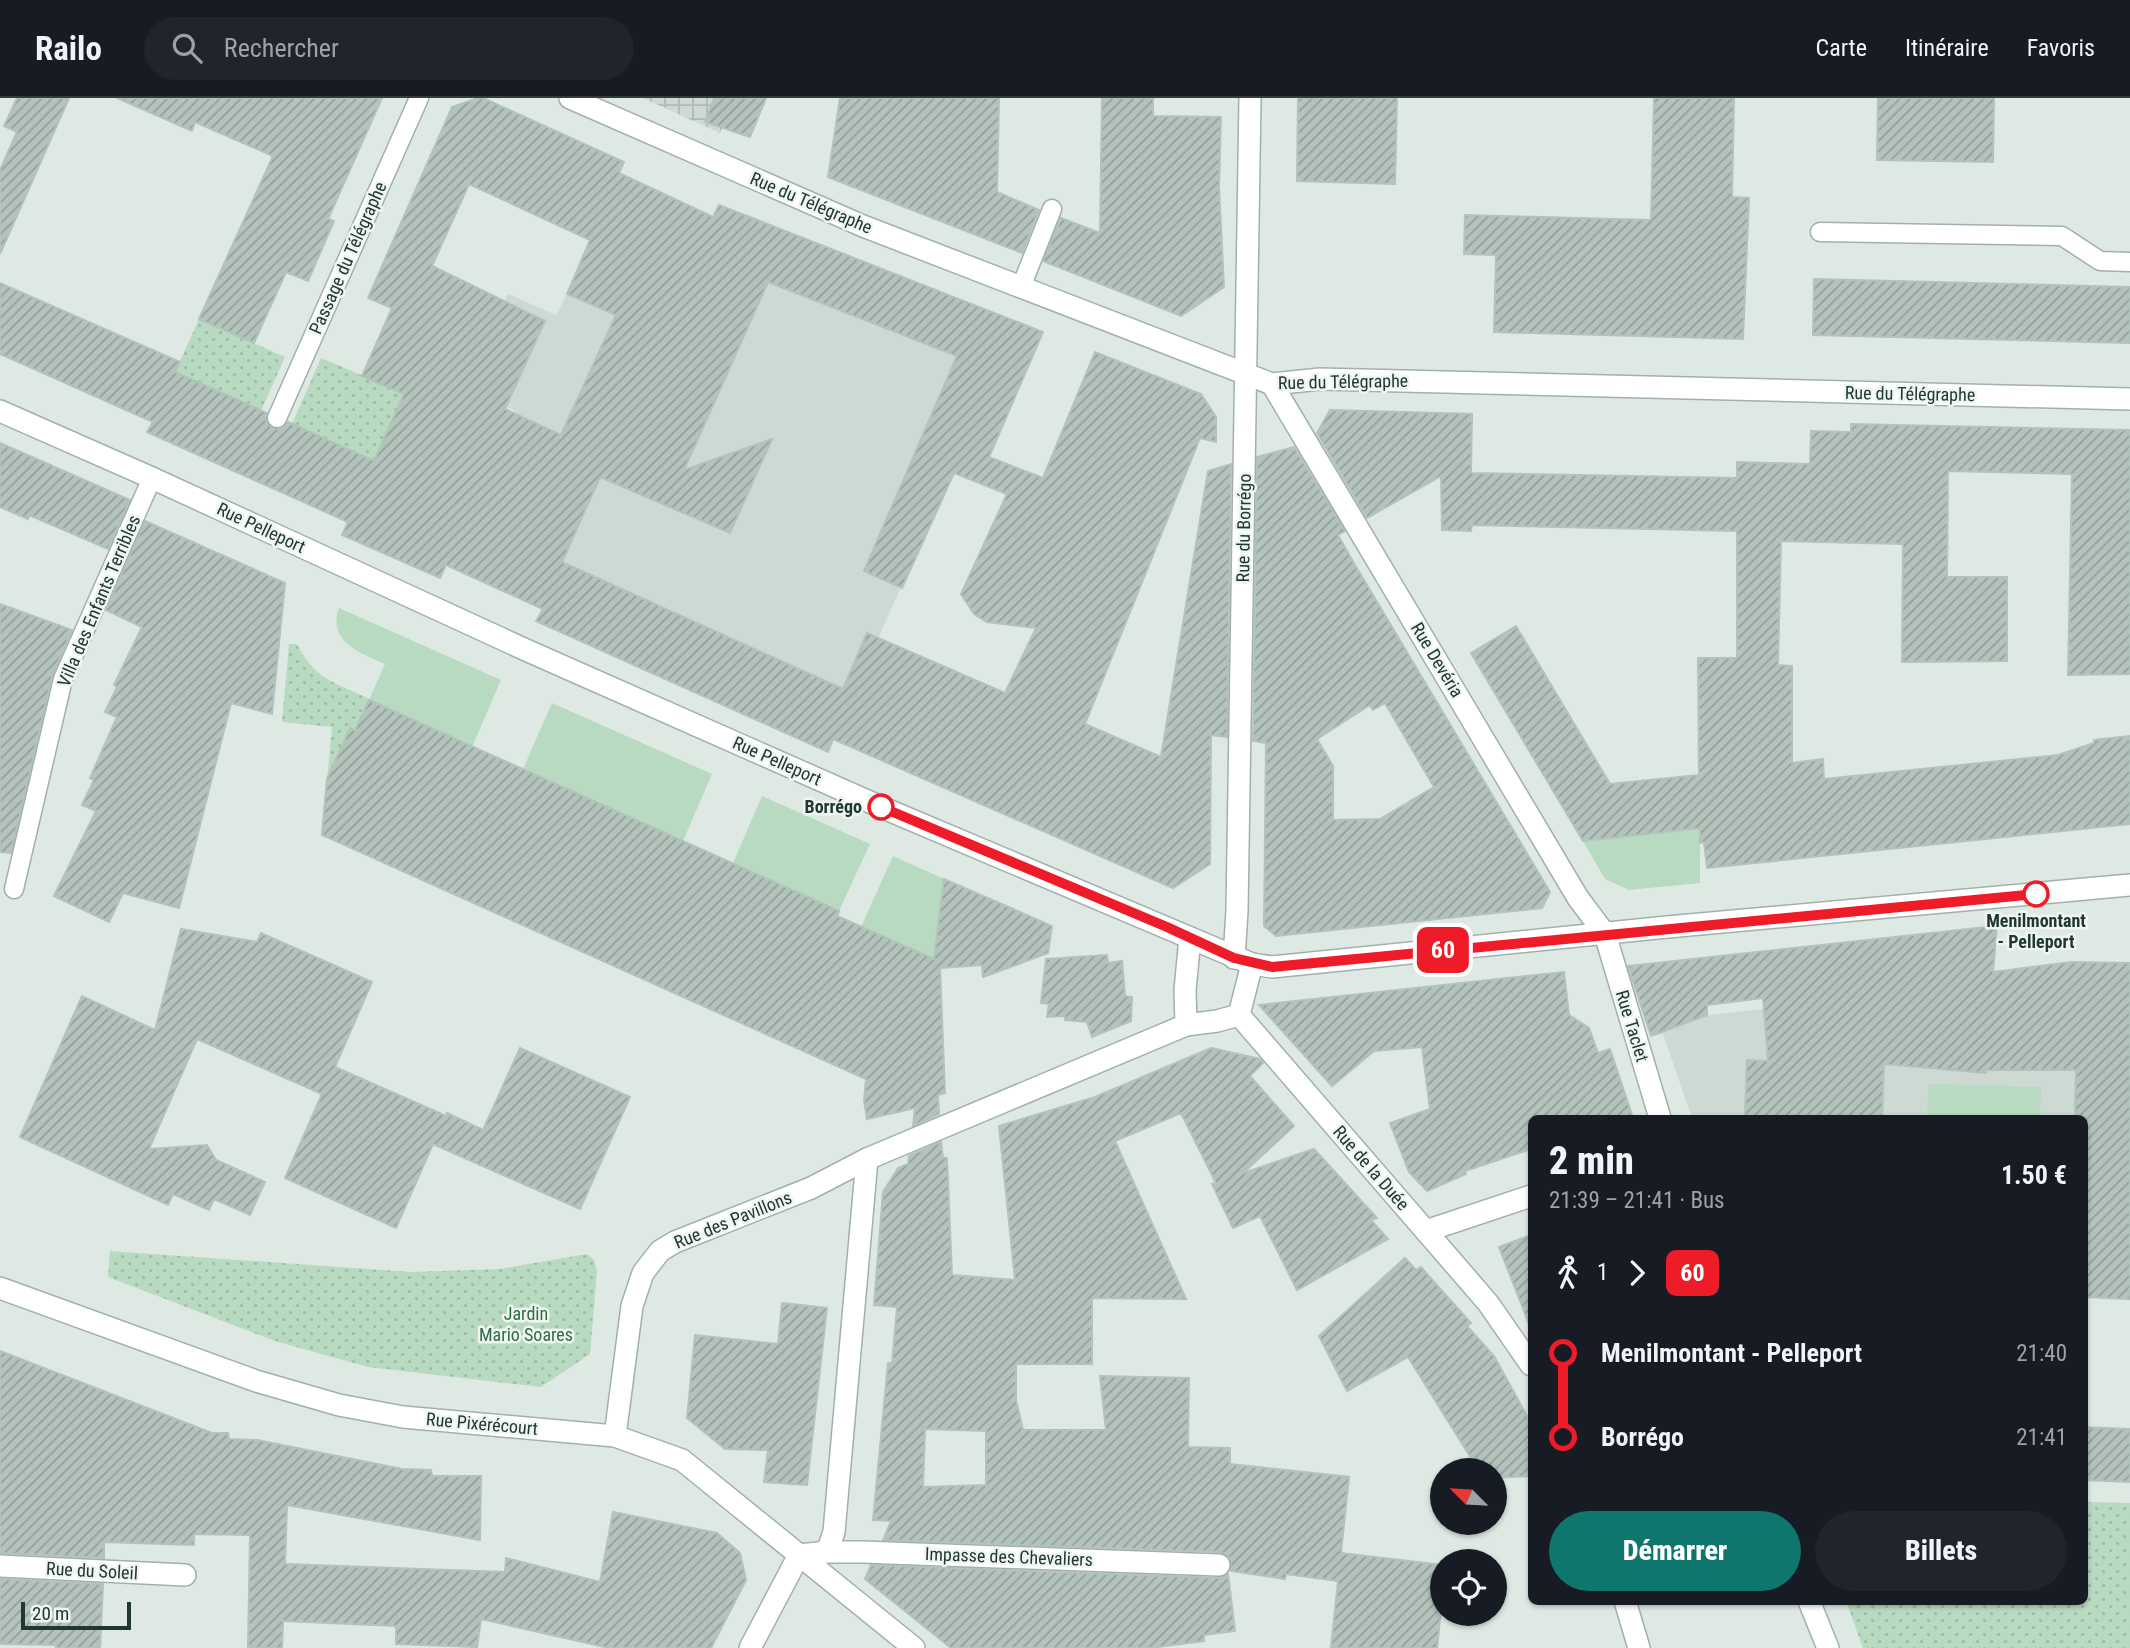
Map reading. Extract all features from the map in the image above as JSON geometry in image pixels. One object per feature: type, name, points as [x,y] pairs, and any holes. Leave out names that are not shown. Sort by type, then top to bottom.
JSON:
[{"type":"street","name":"Rue du Télégraphe","points":[[570,98],[863,226],[1272,384],[1320,379],[2130,399]]},
{"type":"street","name":"Rue du Borrégo","points":[[1243,961],[1238,884],[1250,98]]},
{"type":"street","name":"Rue Devéria","points":[[1272,384],[1578,898],[1605,934]]},
{"type":"street","name":"Rue Pelleport","points":[[0,411],[526,650],[881,807],[1243,961],[1272,967],[2130,885]]},
{"type":"street","name":"Rue Taclet","points":[[1605,934],[1659,1115]]},
{"type":"street","points":[[1186,1025],[1185,990],[1190,938]]},
{"type":"street","points":[[1238,1015],[1243,961]]},
{"type":"street","name":"Rue des Pavillons","points":[[615,1436],[632,1306],[643,1273],[660,1251],[675,1242],[811,1188],[867,1159],[1186,1025],[1238,1015]]},
{"type":"street","name":"Rue de la Duée","points":[[1238,1015],[1488,1303],[1528,1361]]},
{"type":"street","points":[[827,1552],[834,1532],[867,1159]]},
{"type":"street","points":[[1426,1231],[1528,1197]]},
{"type":"street","name":"Rue Pixérécourt","points":[[0,1288],[256,1381],[339,1405],[402,1417],[615,1436],[682,1460],[914,1648]]},
{"type":"street","name":"Impasse des Chevaliers","points":[[799,1555],[827,1552],[1219,1565]]},
{"type":"street","points":[[750,1648],[799,1555]]},
{"type":"street","name":"Rue du Soleil","points":[[0,1566],[185,1575]]},
{"type":"street","points":[[1626,1605],[1639,1648]]},
{"type":"street","points":[[1811,1605],[1828,1648]]},
{"type":"lane","name":"Passage du Télégraphe","points":[[277,418],[419,98]]},
{"type":"lane","points":[[1021,287],[1052,209]]},
{"type":"lane","points":[[1820,232],[2062,236],[2100,261],[2130,262]]},
{"type":"lane","name":"Villa des Enfants Terribles","points":[[14,889],[63,679],[152,478]]},
{"type":"shaded area","points":[[643,98],[734,98],[720,133]]},
{"type":"shaded area","points":[[719,205],[1018,322],[828,752],[536,621],[553,590],[540,449],[481,581],[446,565],[515,414],[514,410],[467,388],[508,294],[556,315],[567,294],[662,334]]},
{"type":"shaded area","points":[[1764,1009],[1956,1070],[1986,1073],[1986,1070],[2076,1070],[2075,1115],[1691,1115],[1663,1034],[1651,1036],[1707,1015]]},
{"type":"green space","points":[[199,319],[285,357],[261,411],[175,372]]},
{"type":"green space","points":[[321,358],[404,393],[374,461],[292,424]]},
{"type":"green space","points":[[339,608],[501,680],[472,747],[369,700],[385,664],[356,650],[342,637],[338,629]]},
{"type":"green space","points":[[289,644],[297,644],[311,666],[319,673],[370,699],[355,731],[349,729],[340,751],[346,754],[326,792],[332,727],[282,722]]},
{"type":"green space","points":[[552,703],[712,774],[683,841],[523,769]]},
{"type":"green space","points":[[762,796],[870,844],[839,911],[733,863]]},
{"type":"green space","points":[[1700,828],[1700,883],[1629,890],[1605,879],[1583,841]]},
{"type":"green space","points":[[893,856],[944,879],[934,959],[861,927]]},
{"type":"green space","points":[[1929,1084],[2041,1087],[2040,1115],[1927,1115]]},
{"type":"green space","name":"Jardin Mario Soares","points":[[110,1251],[411,1272],[500,1269],[587,1254],[594,1260],[597,1271],[590,1354],[541,1387],[368,1367],[275,1341],[108,1277]]},
{"type":"green space","points":[[2088,1502],[2130,1503],[2130,1648],[1863,1648],[1847,1605],[2088,1605]]},
{"type":"building","points":[[17,98],[69,98],[0,254],[0,170],[17,132],[4,126]]},
{"type":"building","points":[[117,98],[382,98],[328,219],[334,221],[308,281],[286,272],[254,343],[199,319],[273,156],[195,122],[192,131]]},
{"type":"building","points":[[483,98],[624,162],[619,173],[713,217],[719,205],[1043,332],[989,457],[1043,478],[1095,352],[1201,394],[1216,417],[1216,442],[1200,438],[1085,724],[1161,757],[1208,471],[1231,464],[1227,737],[1211,735],[1210,864],[1173,888],[833,739],[828,752],[536,621],[543,609],[446,565],[440,578],[342,535],[348,522],[147,432],[153,422],[0,354],[0,283],[180,362],[175,372],[267,413],[266,420],[272,428],[279,429],[288,422],[374,461],[404,394],[362,376],[392,308],[368,298],[452,107]],"holes":[[[469,184],[590,240],[567,294],[616,315],[561,435],[505,409],[545,321],[432,266]],[[768,282],[957,356],[864,571],[902,588],[954,473],[1007,494],[961,594],[974,614],[987,622],[1036,628],[1005,693],[867,633],[843,689],[562,562],[600,477],[730,533],[772,439],[684,470]]]},
{"type":"building","points":[[714,98],[766,98],[750,137],[705,122]]},
{"type":"building","points":[[840,98],[999,98],[997,192],[1039,210],[1022,253],[828,177]]},
{"type":"building","points":[[1102,98],[1153,98],[1153,116],[1221,117],[1219,187],[1224,287],[1181,316],[1043,261],[1061,218],[1100,233]]},
{"type":"building","points":[[1298,98],[1397,98],[1395,184],[1297,181]]},
{"type":"building","points":[[1654,98],[1734,98],[1732,197],[1749,198],[1743,339],[1494,332],[1496,255],[1464,254],[1465,215],[1651,220]]},
{"type":"building","points":[[1878,98],[1994,98],[1993,162],[1877,160]]},
{"type":"building","points":[[1814,279],[2130,287],[2130,343],[1813,335]]},
{"type":"building","points":[[1330,410],[1472,414],[1471,473],[1737,478],[1737,462],[1810,464],[1811,431],[1851,432],[1851,424],[2130,430],[2130,674],[2068,675],[2072,474],[1948,471],[1947,577],[2007,577],[2007,661],[1902,662],[1903,544],[1781,541],[1778,665],[1792,666],[1792,763],[1823,759],[1824,779],[2058,755],[2094,743],[2094,740],[2130,736],[2130,824],[1707,868],[1704,842],[1700,843],[1700,828],[1583,841],[1471,653],[1516,626],[1610,784],[1699,775],[1698,658],[1737,658],[1737,531],[1472,525],[1471,531],[1442,530],[1441,476],[1367,518],[1317,433]]},
{"type":"building","points":[[0,443],[130,500],[108,549],[29,515],[28,519],[0,507]]},
{"type":"building","points":[[1294,447],[1345,531],[1338,535],[1355,565],[1550,892],[1542,908],[1276,936],[1264,926],[1266,743],[1253,741],[1257,457]],"holes":[[[1385,703],[1434,787],[1380,819],[1333,820],[1333,766],[1317,739],[1370,705],[1373,710]]]},
{"type":"building","points":[[145,521],[285,583],[272,714],[231,703],[179,908],[123,893],[109,922],[54,896],[96,811],[82,805],[94,780],[90,778],[117,717],[105,712],[117,687],[114,685],[142,627],[106,610]]},
{"type":"building","points":[[0,604],[72,630],[52,676],[11,853],[0,852]]},
{"type":"building","points":[[369,700],[839,911],[837,916],[934,959],[944,879],[1052,926],[1048,953],[983,977],[982,965],[940,968],[945,1093],[938,1095],[939,1114],[913,1126],[915,1108],[867,1119],[864,1101],[866,1079],[322,835],[327,779],[350,728],[355,731]]},
{"type":"building","points":[[1997,926],[1993,972],[2071,962],[2130,963],[2130,1299],[2088,1297],[2088,1115],[2075,1115],[2076,1070],[1986,1070],[1986,1073],[1884,1064],[1882,1115],[1745,1115],[1747,1060],[1768,1061],[1763,998],[1707,1005],[1707,1015],[1651,1036],[1628,966]]},
{"type":"building","points":[[181,929],[257,942],[261,933],[372,982],[335,1067],[483,1130],[520,1048],[630,1097],[580,1209],[433,1144],[396,1228],[285,1178],[322,1094],[197,1039],[149,1149],[207,1145],[216,1160],[265,1182],[250,1215],[214,1199],[209,1210],[173,1194],[168,1205],[20,1137],[82,996],[155,1030]]},
{"type":"building","points":[[1107,955],[1108,963],[1122,961],[1125,996],[1132,997],[1131,1021],[1092,1037],[1087,1022],[1065,1020],[1065,1016],[1047,1017],[1049,1004],[1041,1003],[1046,959]]},
{"type":"building","points":[[1564,972],[1569,1015],[1589,1028],[1598,1053],[1610,1049],[1632,1115],[1528,1115],[1528,1150],[1465,1171],[1466,1174],[1427,1191],[1409,1172],[1390,1123],[1430,1109],[1422,1047],[1374,1051],[1332,1086],[1259,1005]]},
{"type":"building","points":[[1211,1048],[1260,1059],[1263,1063],[1250,1076],[1294,1126],[1243,1173],[1314,1149],[1377,1218],[1371,1220],[1388,1239],[1297,1290],[1260,1216],[1233,1228],[1212,1184],[1216,1183],[1181,1113],[1115,1141],[1186,1299],[1092,1298],[1092,1364],[1016,1364],[1016,1400],[1023,1430],[1106,1430],[1100,1376],[1189,1378],[1188,1447],[1230,1448],[1230,1464],[1349,1477],[1341,1553],[1430,1564],[1430,1626],[1439,1626],[1437,1648],[1331,1648],[1338,1581],[1286,1574],[1285,1579],[1231,1571],[1230,1558],[1220,1552],[883,1540],[891,1521],[873,1520],[888,1363],[892,1363],[897,1307],[874,1305],[883,1192],[898,1168],[908,1164],[909,1156],[941,1142],[943,1158],[947,1158],[952,1275],[1015,1280],[999,1126],[1095,1097]],"holes":[[[925,1429],[986,1431],[986,1485],[923,1487]]]},
{"type":"building","points":[[1528,1236],[1528,1321],[1499,1247]]},
{"type":"building","points":[[1405,1258],[1416,1270],[1421,1267],[1471,1323],[1467,1326],[1494,1356],[1528,1418],[1528,1476],[1507,1477],[1507,1458],[1471,1458],[1408,1357],[1347,1391],[1319,1336]]},
{"type":"building","points":[[782,1303],[827,1308],[807,1485],[764,1482],[768,1450],[725,1449],[687,1418],[695,1335],[778,1344]]},
{"type":"building","points":[[0,1351],[212,1433],[228,1433],[229,1439],[257,1440],[402,1469],[431,1470],[432,1476],[481,1476],[480,1540],[287,1505],[285,1564],[505,1572],[506,1558],[600,1582],[613,1512],[717,1533],[740,1553],[746,1580],[711,1648],[609,1648],[481,1619],[477,1647],[396,1644],[396,1626],[283,1621],[282,1648],[248,1648],[250,1535],[194,1534],[194,1545],[104,1542],[104,1558],[0,1553]]},
{"type":"building","points":[[2088,1427],[2130,1429],[2130,1482],[2088,1480]]},
{"type":"building","points":[[871,1565],[1219,1578],[1228,1574],[1235,1631],[1204,1635],[1204,1641],[1150,1648],[951,1648],[865,1579]]},
{"type":"building","points":[[0,1579],[103,1584],[100,1648],[0,1644]]},
{"type":"bus line","name":"60","points":[[881,807],[1167,927],[1234,958],[1272,967],[2036,894]]},
{"type":"place","name":"Borrégo","points":[[881,807]]},
{"type":"place","name":"Menilmontant - Pelleport","points":[[2036,894]]}]
